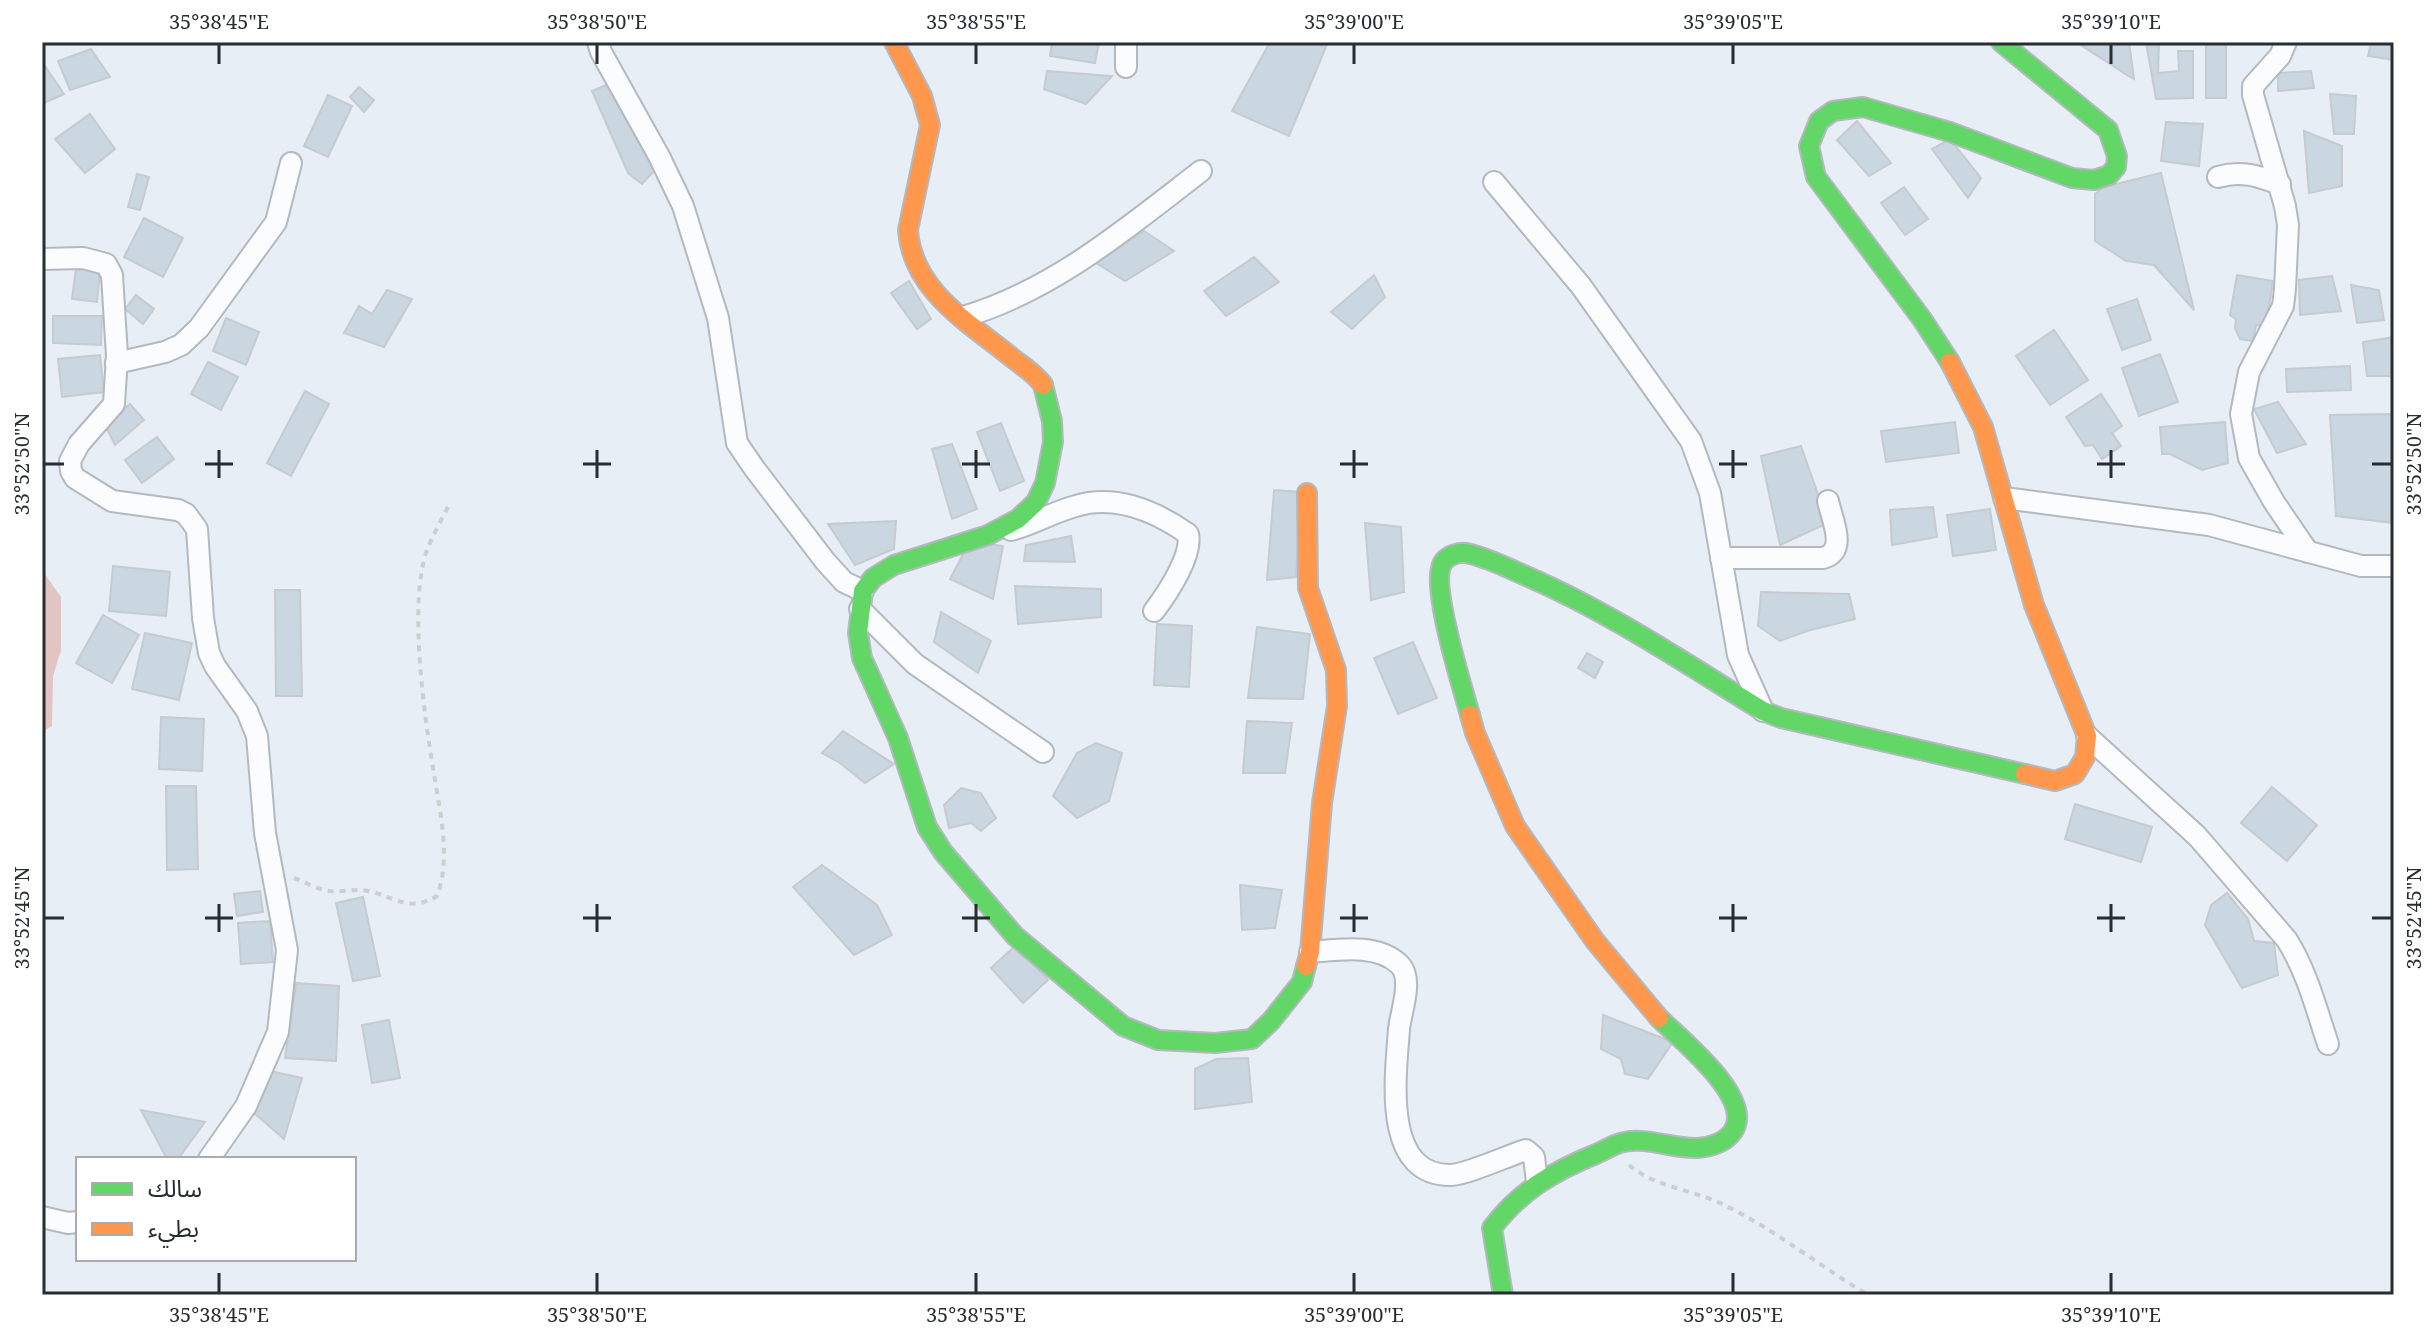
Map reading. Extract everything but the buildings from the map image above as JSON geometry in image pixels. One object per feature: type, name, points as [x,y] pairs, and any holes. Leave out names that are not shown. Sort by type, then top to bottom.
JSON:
[{"type":"street","points":[[598,42],[683,206],[718,318],[737,443],[825,561],[915,664],[1043,752]]},
{"type":"street","points":[[894,42],[922,96],[930,125],[908,230],[909,247],[917,267],[933,293],[1042,382],[1052,421],[1053,442],[1045,483],[1036,502],[1018,519],[988,535]]},
{"type":"street","points":[[1126,42],[1126,67]]},
{"type":"street","points":[[2001,42],[2107,128],[2118,160],[2115,169],[2104,179],[2090,181],[2072,178],[1983,143],[1863,107],[1833,111],[1819,121],[1809,146],[1816,177],[1922,319],[1952,366],[1983,427],[2034,605],[2087,736],[2197,836],[2287,940],[2308,980],[2328,1044]]},
{"type":"street","points":[[2286,42],[2280,56],[2253,86],[2288,225],[2283,306],[2249,372],[2241,414],[2249,458],[2308,552]]},
{"type":"street","points":[[116,363],[173,348],[199,328],[276,222],[291,163]]},
{"type":"street","points":[[963,317],[1020,296],[1060,273],[1201,171]]},
{"type":"street","points":[[2218,177],[2246,173],[2280,184]]},
{"type":"street","points":[[1494,182],[1581,286],[1691,441],[1710,493],[1738,655],[1763,711]]},
{"type":"street","points":[[42,259],[83,258],[106,264],[112,275],[116,363],[114,404],[79,444],[70,461],[71,471],[75,478],[104,498],[133,506],[178,510],[186,514],[197,529],[206,640],[215,666],[247,711],[257,736],[265,833],[287,950],[278,1032],[246,1106],[210,1157]]},
{"type":"street","points":[[1154,611],[1168,592],[1186,555],[1190,540],[1188,534],[1156,514],[1134,506],[1098,501],[894,565],[873,578],[862,600],[858,633],[862,658],[898,738],[927,827],[943,852],[1015,936],[1123,1026],[1158,1040],[1215,1043],[1252,1039],[1271,1021],[1302,982],[1310,952],[1322,803],[1337,706],[1336,670],[1308,588],[1307,493]]},
{"type":"street","points":[[2004,498],[2209,525],[2361,566],[2394,566]]},
{"type":"street","points":[[1721,558],[1831,556],[1837,549],[1837,540],[1828,501]]},
{"type":"street","points":[[1503,1295],[1492,1228],[1507,1206],[1537,1182],[1558,1169],[1627,1141],[1694,1147],[1718,1144],[1736,1128],[1739,1119],[1736,1100],[1654,1013],[1595,941],[1515,826],[1475,733],[1447,632],[1439,573],[1444,561],[1454,554],[1465,553],[1530,578],[1608,618],[1763,711],[1808,726],[2055,781],[2075,774],[2081,766],[2087,736]]},
{"type":"street","points":[[1310,952],[1356,949],[1388,957],[1403,970],[1406,984],[1395,1113],[1412,1160],[1433,1173],[1454,1175],[1526,1150],[1534,1157],[1537,1182]]},
{"type":"street","points":[[42,1217],[76,1222]]},
{"type":"path","points":[[272,871],[330,891],[355,889],[372,892],[402,904],[424,902],[437,896],[443,855],[441,820],[425,717],[419,605],[426,555],[450,503]]},
{"type":"path","points":[[1608,1148],[1643,1177],[1717,1202],[1773,1231],[1868,1295]]},
{"type":"shaded area","points":[[42,570],[61,597],[61,650],[53,676],[52,726],[42,732]]},
{"type":"traffic: fast","points":[[1950,362],[1922,319],[1816,177],[1809,146],[1819,121],[1833,111],[1863,107],[1950,132],[2072,178],[2094,180],[2109,175],[2116,167],[2117,156],[2108,130],[2001,42]]},
{"type":"traffic: fast","points":[[1043,385],[1052,421],[1053,442],[1045,483],[1036,502],[1018,519],[988,535],[894,565],[873,578],[863,591],[858,633],[862,658],[898,738],[927,827],[943,852],[1015,936],[1123,1026],[1158,1040],[1215,1043],[1252,1039],[1271,1021],[1302,982],[1306,966]]},
{"type":"traffic: fast","points":[[1470,715],[1448,635],[1440,589],[1440,572],[1444,561],[1463,553],[1496,562],[1586,605],[1646,638],[1763,711],[1781,718],[2025,774]]},
{"type":"traffic: fast","points":[[1503,1295],[1492,1228],[1526,1193],[1566,1168],[1620,1143],[1642,1141],[1698,1148],[1716,1144],[1731,1134],[1737,1120],[1735,1105],[1726,1089],[1699,1056],[1659,1018]]},
{"type":"traffic: slow","points":[[894,42],[922,96],[930,125],[908,230],[920,270],[945,303],[1043,385]]},
{"type":"traffic: slow","points":[[1950,362],[1983,427],[2034,605],[2087,736],[2085,757],[2075,774],[2055,781],[2025,774]]},
{"type":"traffic: slow","points":[[1306,966],[1310,952],[1322,803],[1337,706],[1336,670],[1308,588],[1307,493]]},
{"type":"traffic: slow","points":[[1470,715],[1515,826],[1595,941],[1659,1018]]}]
